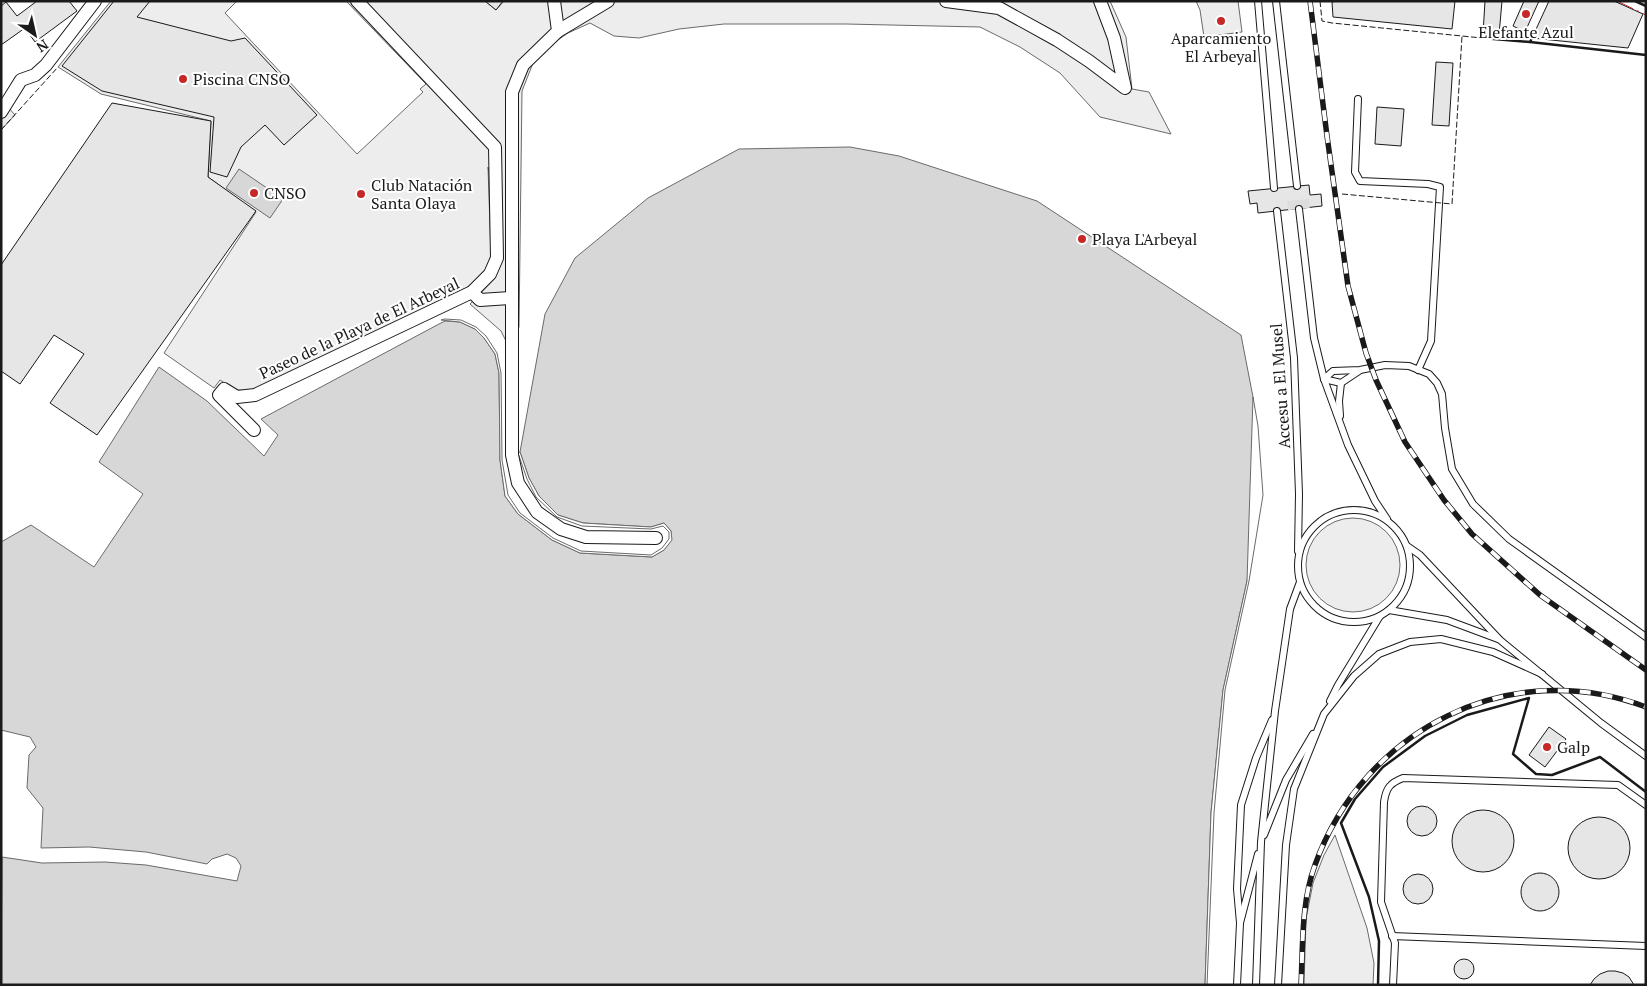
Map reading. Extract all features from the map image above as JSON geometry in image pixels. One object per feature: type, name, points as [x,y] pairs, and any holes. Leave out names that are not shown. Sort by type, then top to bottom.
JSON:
[{"type":"street","points":[[3,105],[21,80],[35,75],[46,65],[95,1]]},
{"type":"street","points":[[357,1],[495,147],[512,148]]},
{"type":"street","points":[[554,1],[558,31]]},
{"type":"street","points":[[608,1],[558,31],[523,65],[512,92],[512,455],[518,483],[537,512],[561,529],[586,537],[656,538]]},
{"type":"street","points":[[946,1],[998,8],[1057,40],[1125,88],[1114,38],[1100,1]]},
{"type":"street","name":"Paseo de la Playa de El Arbeyal","points":[[254,430],[219,395],[224,388],[236,397],[255,395],[472,292],[490,274],[497,258],[495,147]]},
{"type":"street","points":[[472,292],[480,300],[511,298]]},
{"type":"lane","points":[[1258,1],[1274,188]]},
{"type":"lane","points":[[1276,1],[1297,186]]},
{"type":"lane","points":[[1358,99],[1355,172],[1360,181],[1428,184],[1440,187],[1431,341],[1418,370]]},
{"type":"lane","name":"Accesu a El Musel","points":[[1277,211],[1294,358],[1300,582],[1308,599],[1322,613],[1342,621],[1362,622],[1380,616],[1389,610],[1402,594],[1409,577],[1410,563],[1407,546],[1401,534],[1387,520],[1375,501],[1348,445],[1324,379],[1314,338],[1299,209]]},
{"type":"lane","points":[[1324,379],[1333,371],[1360,370],[1385,365],[1409,366],[1430,374],[1442,394],[1445,428],[1452,469],[1473,504],[1509,539],[1646,637]]},
{"type":"lane","points":[[1324,379],[1341,383],[1360,370]]},
{"type":"lane","points":[[1341,383],[1339,400],[1341,424]]},
{"type":"lane","name":"Accesu a El Musel","points":[[1298,560],[1303,542],[1314,526],[1332,514],[1351,509],[1370,512],[1387,520]]},
{"type":"lane","points":[[1407,546],[1420,555],[1500,640],[1600,723],[1646,756]]},
{"type":"lane","points":[[1256,985],[1261,842],[1275,712],[1290,609],[1300,582]]},
{"type":"lane","points":[[1389,610],[1447,620],[1500,640]]},
{"type":"lane","points":[[1278,985],[1286,845],[1294,789],[1324,714],[1338,685],[1380,616]]},
{"type":"lane","points":[[1240,924],[1261,842],[1286,780],[1324,714],[1354,676],[1379,654],[1410,642],[1441,639],[1493,652],[1542,674]]},
{"type":"lane","points":[[1237,985],[1240,924],[1237,889],[1241,805],[1256,758],[1275,712]]},
{"type":"lane","points":[[1393,985],[1395,943],[1381,902],[1384,802],[1386,791],[1392,782],[1403,778],[1618,785],[1646,805]]},
{"type":"lane","points":[[1392,936],[1646,946]]},
{"type":"shaded area","name":"Club Natación Santa Olaya","points":[[111,1],[237,1],[225,13],[357,154],[423,92],[420,89],[426,84],[346,1],[485,1],[496,10],[504,1],[1110,1],[1126,37],[1132,89],[1149,92],[1171,134],[1100,117],[1060,73],[1020,47],[980,27],[724,24],[679,29],[639,38],[614,36],[590,23],[568,33],[546,48],[533,63],[522,91],[519,327],[513,342],[506,341],[501,331],[470,304],[494,279],[502,259],[488,167],[491,256],[484,273],[470,286],[255,391],[236,390],[220,380],[214,388],[164,353],[256,212],[208,177],[211,121],[101,94],[58,67]]},
{"type":"shaded area","name":"Aparcamiento El Arbeyal","points":[[1196,1],[1238,1],[1242,32],[1204,37],[1200,10]]},
{"type":"shaded area","points":[[1,99],[15,115],[1,130]]},
{"type":"shaded area","points":[[850,147],[899,156],[1037,201],[1241,335],[1253,397],[1261,495],[1247,581],[1223,690],[1211,813],[1205,985],[1,985],[2,857],[42,863],[105,862],[146,865],[237,881],[241,866],[236,858],[227,854],[212,859],[207,864],[146,852],[89,847],[41,848],[43,808],[27,788],[29,755],[36,747],[30,737],[1,730],[1,542],[31,525],[94,567],[143,494],[99,462],[159,367],[207,401],[264,456],[278,435],[261,419],[445,321],[460,322],[475,329],[495,354],[499,373],[500,460],[505,496],[518,514],[552,540],[580,553],[652,557],[664,550],[671,540],[671,531],[664,523],[651,527],[583,523],[558,515],[539,496],[529,478],[520,452],[545,314],[575,258],[648,198],[739,149]]},
{"type":"shaded area","name":"CNSO","points":[[239,169],[283,199],[270,218],[226,188]]},
{"type":"shaded area","points":[[1353,518],[1371,522],[1386,532],[1396,547],[1400,565],[1396,583],[1386,598],[1371,608],[1353,612],[1335,608],[1320,598],[1310,583],[1306,565],[1310,547],[1320,532],[1335,522]]},
{"type":"shaded area","points":[[1335,835],[1367,928],[1374,963],[1373,985],[1304,985],[1306,919],[1313,883],[1324,855]]},
{"type":"pier","points":[[441,320],[461,320],[476,327],[486,336],[497,353],[501,373],[502,460],[508,495],[520,513],[553,538],[581,551],[651,555],[662,548],[669,539],[669,532],[663,526],[651,529],[582,526],[557,517],[536,497],[527,479],[518,453],[520,452],[529,478],[539,496],[558,515],[583,523],[651,527],[664,523],[671,531],[672,540],[664,550],[652,557],[580,553],[552,540],[518,514],[505,496],[500,460],[499,373],[495,354],[475,329],[460,322]]},
{"type":"pier","points":[[1253,397],[1258,426],[1263,495],[1249,581],[1225,690],[1214,813],[1207,985],[1205,985],[1211,813],[1223,690],[1247,581]]},
{"type":"building","points":[[37,1],[69,1],[77,11],[35,42],[25,28],[1,45],[1,6],[6,2],[17,16]]},
{"type":"building","name":"Piscina CNSO","points":[[114,1],[150,1],[137,17],[231,41],[245,38],[317,115],[284,145],[265,125],[241,147],[227,177],[210,172],[214,117],[102,91],[62,66]]},
{"type":"building","points":[[485,1],[503,1],[496,10]]},
{"type":"building","points":[[1455,1],[1452,29],[1333,17],[1332,2]]},
{"type":"building","points":[[1485,1],[1502,1],[1499,35],[1483,34]]},
{"type":"building","name":"Elefante Azul","points":[[1524,1],[1539,1],[1525,32],[1513,26]]},
{"type":"building","points":[[1549,1],[1614,1],[1643,14],[1628,48],[1532,38]]},
{"type":"building","points":[[1436,62],[1453,63],[1449,126],[1432,125]]},
{"type":"building","points":[[112,103],[211,121],[208,177],[256,211],[97,435],[50,403],[84,354],[54,335],[20,384],[1,371],[1,265]]},
{"type":"building","points":[[1377,107],[1404,109],[1401,146],[1375,144]]},
{"type":"building","points":[[1309,185],[1310,195],[1321,194],[1322,206],[1258,213],[1257,203],[1250,204],[1248,191]]},
{"type":"building","name":"Galp","points":[[1549,727],[1566,739],[1545,767],[1529,755]]},
{"type":"building","points":[[1422,806],[1433,810],[1437,821],[1433,832],[1422,836],[1411,832],[1407,821],[1411,810]]},
{"type":"building","points":[[1477,810],[1489,810],[1505,819],[1512,829],[1514,841],[1512,853],[1505,863],[1489,872],[1477,872],[1466,867],[1457,858],[1452,847],[1452,835],[1457,824],[1466,815]]},
{"type":"building","points":[[1593,817],[1605,817],[1621,826],[1628,836],[1630,848],[1628,860],[1621,870],[1605,879],[1593,879],[1582,874],[1573,865],[1568,854],[1568,842],[1573,831],[1582,822]]},
{"type":"building","points":[[1540,873],[1553,879],[1559,892],[1553,905],[1540,911],[1527,905],[1521,892],[1527,879]]},
{"type":"building","points":[[1418,874],[1429,878],[1433,889],[1429,900],[1418,904],[1407,900],[1403,889],[1407,878]]},
{"type":"building","points":[[1460,959],[1468,959],[1474,965],[1474,973],[1468,979],[1460,979],[1454,973],[1454,965]]},
{"type":"building","points":[[1608,971],[1623,973],[1629,977],[1634,985],[1590,985],[1600,974]]},
{"type":"tunnel","points":[[1298,200],[1299,209]]},
{"type":"railway","points":[[1310,1],[1348,286],[1366,353],[1376,380],[1405,442],[1444,500],[1472,534],[1540,595],[1646,670]]},
{"type":"railway","points":[[1301,985],[1305,909],[1310,879],[1315,865],[1337,817],[1368,776],[1405,742],[1448,716],[1494,699],[1544,691],[1595,693],[1646,707]]},
{"type":"fence","points":[[1320,1],[1322,21],[1482,38]]},
{"type":"fence","points":[[1342,194],[1452,204],[1462,36]]},
{"type":"fence","points":[[1,130],[58,67]]},
{"type":"wall","points":[[1635,1],[1646,6]]},
{"type":"wall","points":[[1483,34],[1482,38],[1530,42],[1532,38]]},
{"type":"wall","points":[[1530,42],[1646,55]]},
{"type":"wall","points":[[1378,985],[1379,941],[1369,897],[1341,823],[1355,799],[1383,767],[1425,736],[1467,715],[1529,698],[1513,754],[1536,774],[1552,775],[1600,757],[1646,792]]},
{"type":"power","points":[[1617,1],[1646,15]]},
{"type":"place","name":"Elefante Azul","points":[[1526,14]]},
{"type":"place","name":"Aparcamiento El Arbeyal","points":[[1221,21]]},
{"type":"place","name":"Piscina CNSO","points":[[183,79]]},
{"type":"place","name":"CNSO","points":[[254,193]]},
{"type":"place","name":"Club Natación Santa Olaya","points":[[361,194]]},
{"type":"place","name":"Playa L'Arbeyal","points":[[1082,239]]},
{"type":"place","name":"Galp","points":[[1547,747]]}]
